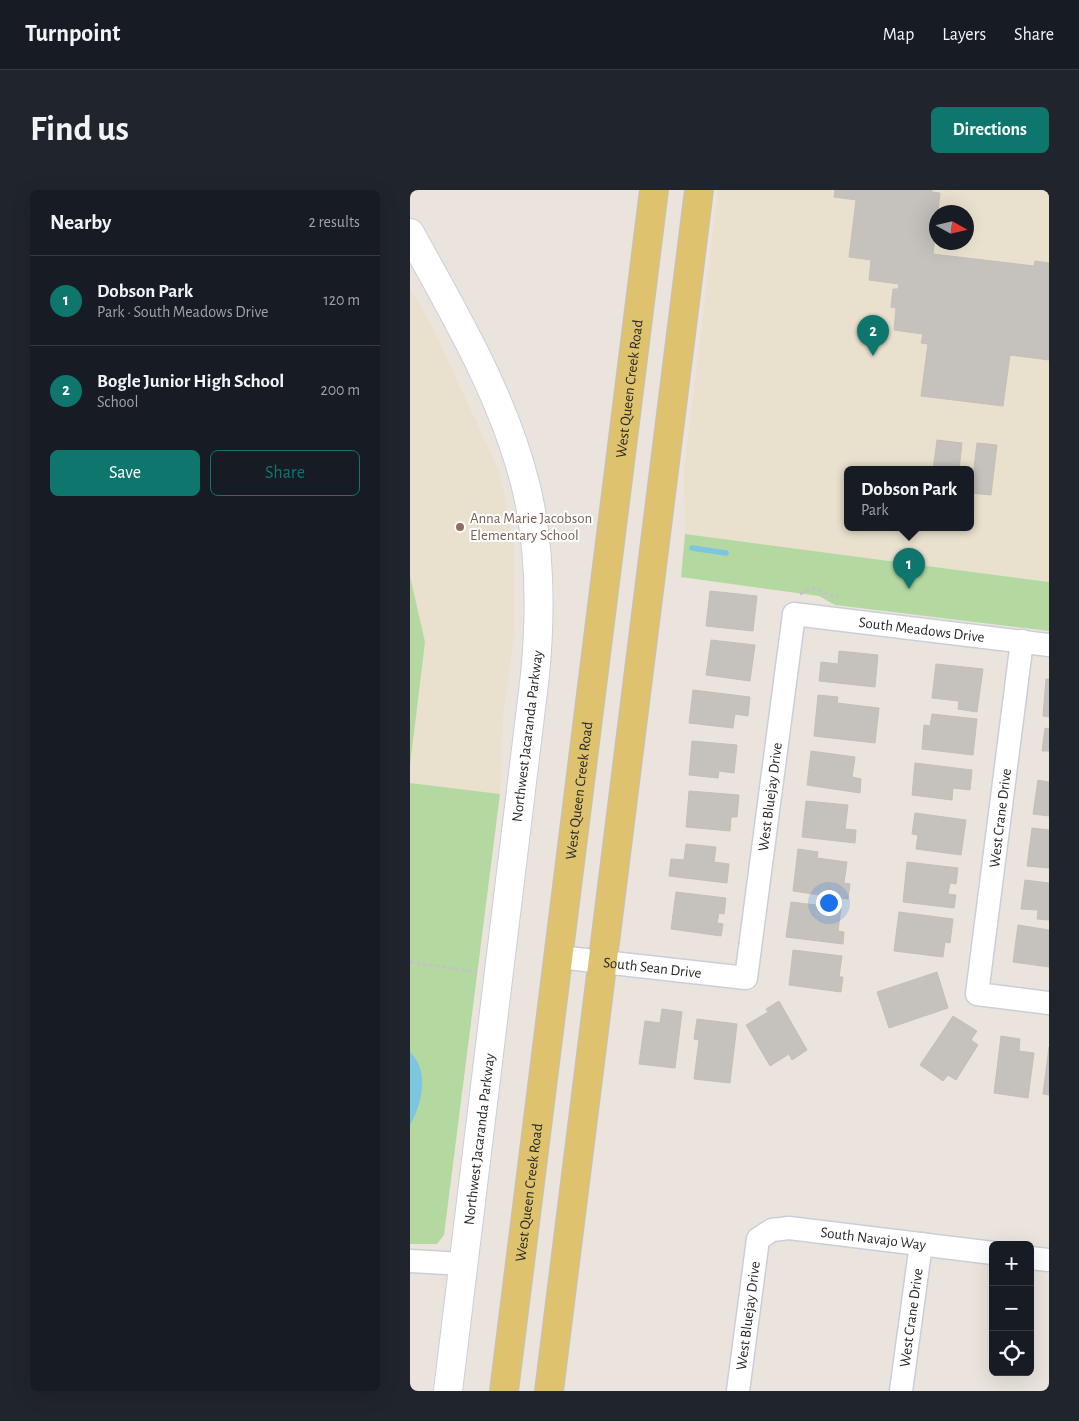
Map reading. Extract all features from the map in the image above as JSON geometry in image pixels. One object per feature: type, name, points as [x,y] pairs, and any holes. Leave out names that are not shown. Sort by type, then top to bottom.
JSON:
[{"type":"main road","name":"West Queen Creek Road","points":[[504,1391],[654,190]]},
{"type":"main road","points":[[549,1391],[699,190]]},
{"type":"street","name":"Northwest Jacaranda Parkway","points":[[410,233],[471,348],[512,443],[526,486],[538,563],[540,600],[535,675],[448,1391]]},
{"type":"street","name":"South Meadows Drive","points":[[794,614],[1049,645]]},
{"type":"street","name":"West Bluejay Drive","points":[[746,978],[794,614]]},
{"type":"street","name":"West Crane Drive","points":[[1022,642],[977,994],[1049,1003]]},
{"type":"street","name":"South Sean Drive","points":[[559,957],[746,978]]},
{"type":"street","name":"South Navajo Way","points":[[758,1240],[772,1230],[789,1228],[989,1252]]},
{"type":"street","name":"West Bluejay Drive","points":[[738,1391],[758,1240]]},
{"type":"street","name":"West Crane Drive","points":[[901,1391],[921,1244]]},
{"type":"street","points":[[1034,1258],[1049,1260]]},
{"type":"street","points":[[410,1260],[464,1264]]},
{"type":"path","points":[[410,962],[499,974]]},
{"type":"shaded area","points":[[718,190],[1049,190],[1049,582],[685,534],[684,470]]},
{"type":"shaded area","name":"Anna Marie Jacobson Elementary School","points":[[410,288],[433,328],[500,474],[514,545],[514,635],[503,718],[500,794],[410,783]]},
{"type":"green space","points":[[685,534],[1049,582],[1049,631],[835,605],[819,596],[681,577]]},
{"type":"green space","points":[[410,576],[425,642],[410,766]]},
{"type":"green space","points":[[410,783],[500,794],[444,1235],[437,1244],[410,1244]]},
{"type":"water","points":[[410,1052],[420,1068],[422,1088],[421,1098],[410,1125]]},
{"type":"building","points":[[835,190],[932,190],[932,192],[940,193],[939,205],[929,205],[929,250],[933,250],[933,254],[1034,266],[1035,261],[1049,263],[1049,360],[1010,355],[1003,406],[921,396],[928,344],[921,343],[923,334],[894,330],[896,308],[891,307],[893,289],[898,289],[899,284],[869,280],[871,260],[849,257],[856,200],[834,197]]},
{"type":"building","points":[[937,440],[962,443],[959,466],[934,466]]},
{"type":"building","points":[[977,443],[997,445],[991,495],[974,493],[974,468]]},
{"type":"building","points":[[710,591],[757,596],[753,631],[706,626]]},
{"type":"building","points":[[711,640],[755,645],[750,681],[706,675]]},
{"type":"building","points":[[839,651],[878,655],[875,687],[819,681],[821,662],[838,664]]},
{"type":"building","points":[[936,664],[983,669],[977,712],[958,709],[959,701],[932,698]]},
{"type":"building","points":[[1046,679],[1049,679],[1049,717],[1043,716]]},
{"type":"building","points":[[693,690],[750,697],[748,716],[735,714],[733,728],[689,723]]},
{"type":"building","points":[[818,695],[838,697],[837,703],[879,708],[875,743],[814,736]]},
{"type":"building","points":[[932,714],[977,719],[973,755],[922,749],[924,725],[930,726]]},
{"type":"building","points":[[1045,728],[1049,729],[1049,751],[1042,751]]},
{"type":"building","points":[[692,741],[737,745],[734,773],[719,771],[718,778],[689,775]]},
{"type":"building","points":[[811,751],[855,757],[852,777],[861,779],[860,793],[807,785]]},
{"type":"building","points":[[915,763],[972,770],[970,790],[953,788],[952,800],[912,795]]},
{"type":"building","points":[[1038,780],[1049,782],[1049,816],[1033,814]]},
{"type":"building","points":[[689,791],[739,795],[737,817],[731,817],[730,831],[686,827]]},
{"type":"building","points":[[806,801],[848,805],[845,829],[856,830],[855,843],[802,837]]},
{"type":"building","points":[[915,813],[966,820],[961,855],[916,849],[918,835],[912,834]]},
{"type":"building","points":[[1032,828],[1049,830],[1049,868],[1027,866]]},
{"type":"building","points":[[686,844],[716,847],[714,862],[729,864],[727,883],[669,876],[671,859],[684,860]]},
{"type":"building","points":[[798,849],[818,852],[817,858],[847,862],[844,883],[850,884],[848,899],[793,891]]},
{"type":"building","points":[[907,862],[958,868],[956,884],[950,883],[948,894],[956,895],[954,908],[903,902]]},
{"type":"building","points":[[1025,880],[1049,883],[1049,920],[1037,919],[1038,910],[1021,909]]},
{"type":"building","points":[[676,892],[726,898],[724,914],[719,913],[717,923],[723,924],[721,936],[671,929]]},
{"type":"building","points":[[791,902],[841,908],[838,931],[844,932],[843,944],[786,937]]},
{"type":"building","points":[[899,912],[953,919],[950,943],[945,942],[943,957],[894,951]]},
{"type":"building","points":[[1018,925],[1049,930],[1049,967],[1013,962]]},
{"type":"building","points":[[793,950],[842,956],[839,977],[843,977],[841,992],[789,985]]},
{"type":"building","points":[[937,972],[948,1008],[889,1028],[877,992]]},
{"type":"building","points":[[779,1001],[807,1050],[792,1060],[789,1054],[770,1066],[746,1025],[768,1012],[766,1009]]},
{"type":"building","points":[[662,1009],[682,1012],[675,1068],[639,1064],[645,1021],[660,1023]]},
{"type":"building","points":[[953,1016],[977,1031],[971,1040],[978,1045],[956,1080],[948,1075],[943,1081],[920,1065]]},
{"type":"building","points":[[697,1019],[737,1024],[730,1083],[694,1079],[699,1040],[694,1039]]},
{"type":"building","points":[[1001,1036],[1020,1039],[1019,1051],[1034,1053],[1028,1098],[994,1093]]},
{"type":"building","points":[[1049,1047],[1049,1095],[1043,1094]]},
{"type":"waterway","points":[[692,548],[726,553]]},
{"type":"place","name":"Bogle Junior High School","points":[[873,356]]},
{"type":"place","name":"Anna Marie Jacobson Elementary School","points":[[460,527]]},
{"type":"place","name":"Dobson Park","points":[[909,589]]}]
